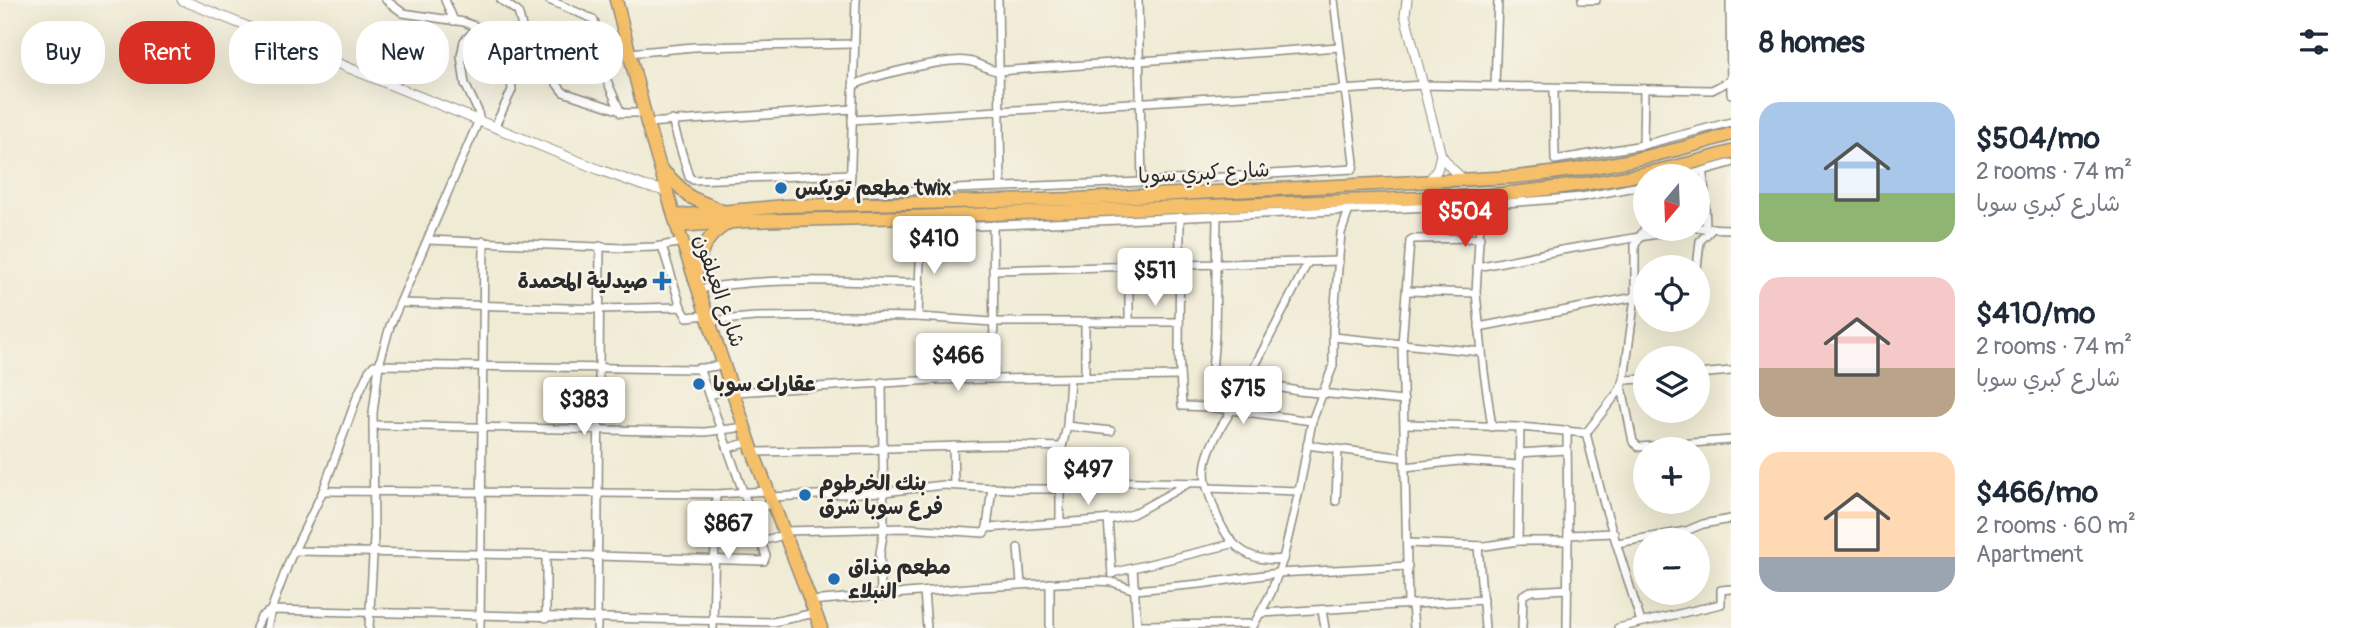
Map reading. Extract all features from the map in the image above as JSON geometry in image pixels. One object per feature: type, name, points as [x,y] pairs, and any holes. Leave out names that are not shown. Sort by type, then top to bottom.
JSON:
[{"type":"highway","name":"شارع العيلفون","points":[[616,0],[675,221],[744,427],[821,628]]},
{"type":"highway","name":"شارع كبري سوبا","points":[[675,221],[731,223],[1090,198],[1465,180],[1569,172],[1646,151],[1731,134]]},
{"type":"highway","points":[[1646,151],[1649,164]]},
{"type":"highway","name":"شارع كبري سوبا","points":[[1683,164],[1731,152]]},
{"type":"highway","points":[[662,170],[690,197],[723,211]]},
{"type":"highway","name":"شارع كبري سوبا","points":[[675,221],[723,211],[850,198],[911,211],[1351,205],[1548,190],[1633,175]]},
{"type":"highway","points":[[697,283],[700,255],[708,238],[731,223]]},
{"type":"street","points":[[182,0],[600,170],[644,186],[667,191]]},
{"type":"street","points":[[386,0],[403,13],[463,22]]},
{"type":"street","points":[[446,0],[454,21]]},
{"type":"street","points":[[501,0],[515,8],[521,21]]},
{"type":"street","points":[[549,0],[594,21]]},
{"type":"street","points":[[856,0],[850,198],[1001,187],[1142,182],[1353,169],[1334,0]]},
{"type":"street","points":[[998,0],[1001,187]]},
{"type":"street","points":[[1138,0],[1142,182]]},
{"type":"street","points":[[1495,86],[1497,0]]},
{"type":"street","points":[[1582,0],[1596,0]]},
{"type":"street","points":[[1730,0],[1731,94]]},
{"type":"street","points":[[1405,2],[1441,155],[1465,180]]},
{"type":"street","points":[[629,53],[694,47],[854,44]]},
{"type":"street","points":[[463,46],[463,67]]},
{"type":"street","points":[[853,86],[868,79],[950,61],[970,61],[998,71],[1339,47]]},
{"type":"street","points":[[852,120],[1423,85],[1712,90],[1731,81]]},
{"type":"street","points":[[369,628],[374,518],[373,425],[379,365],[390,326],[479,120],[478,111],[466,84]]},
{"type":"street","points":[[495,126],[512,90],[511,84]]},
{"type":"street","points":[[557,84],[563,92],[624,114],[646,118],[672,120],[852,109]]},
{"type":"street","points":[[609,84],[618,110]]},
{"type":"street","points":[[1555,88],[1555,160],[1646,151],[1731,122]]},
{"type":"street","points":[[1644,89],[1646,151]]},
{"type":"street","points":[[672,120],[689,177],[693,180],[851,174]]},
{"type":"street","points":[[1428,182],[1437,170],[1441,155]]},
{"type":"street","points":[[1710,173],[1731,165]]},
{"type":"street","points":[[1710,170],[1731,165]]},
{"type":"street","points":[[918,317],[923,230],[927,228],[1216,216],[1351,205],[1481,205],[1574,198],[1633,189]]},
{"type":"street","points":[[1133,568],[1137,626],[1253,626],[1261,613],[1283,559],[1299,491],[1311,421],[1333,366],[1342,228],[1351,205]]},
{"type":"street","points":[[1481,205],[1476,293],[1492,427]]},
{"type":"street","points":[[1209,407],[1215,335],[1216,216]]},
{"type":"street","points":[[1180,217],[1179,322],[1182,406],[1209,407],[1311,421]]},
{"type":"street","points":[[993,225],[994,379]]},
{"type":"street","points":[[1710,227],[1731,229]]},
{"type":"street","points":[[1414,628],[1407,543],[1402,344],[1410,239],[1480,238]]},
{"type":"street","points":[[1477,267],[1633,239]]},
{"type":"street","points":[[428,240],[600,246],[662,246],[683,242]]},
{"type":"street","points":[[480,628],[484,241]]},
{"type":"street","points":[[597,628],[600,246]]},
{"type":"street","points":[[662,246],[681,307],[687,317],[918,317],[993,322],[1179,322]]},
{"type":"street","points":[[993,270],[1339,261]]},
{"type":"street","points":[[1283,559],[1258,557],[1232,544],[1220,524],[1207,486],[1207,461],[1222,425],[1307,262]]},
{"type":"street","points":[[1129,266],[1129,321]]},
{"type":"street","points":[[697,283],[781,280],[920,283]]},
{"type":"street","points":[[1408,291],[1476,293]]},
{"type":"street","points":[[1479,327],[1633,299]]},
{"type":"street","points":[[401,303],[599,309],[681,307]]},
{"type":"street","points":[[1633,313],[1623,384],[1633,442],[1639,447],[1731,440]]},
{"type":"street","points":[[1085,321],[1085,377]]},
{"type":"street","points":[[1333,337],[1482,352]]},
{"type":"street","points":[[267,628],[271,610],[294,551],[323,491],[369,370],[374,365],[599,369],[699,368],[724,365]]},
{"type":"street","points":[[294,551],[597,555],[764,561],[767,557],[699,368]]},
{"type":"street","points":[[1710,373],[1731,371]]},
{"type":"street","points":[[709,395],[733,391],[882,382],[1180,376]]},
{"type":"street","points":[[1060,523],[1062,447],[1067,426],[1070,378]]},
{"type":"street","points":[[1247,381],[1321,393],[1404,401]]},
{"type":"street","points":[[881,596],[880,554],[884,529],[882,382]]},
{"type":"street","points":[[1586,433],[1623,384],[1633,382]]},
{"type":"street","points":[[1405,424],[1520,427],[1586,433]]},
{"type":"street","points":[[373,425],[722,431],[744,427]]},
{"type":"street","points":[[1067,426],[1111,431]]},
{"type":"street","points":[[1518,541],[1520,427]]},
{"type":"street","points":[[1567,430],[1567,628]]},
{"type":"street","points":[[1586,433],[1598,483],[1641,622]]},
{"type":"street","points":[[1307,445],[1405,458]]},
{"type":"street","points":[[953,446],[954,485]]},
{"type":"street","points":[[728,449],[1062,447]]},
{"type":"street","points":[[1336,501],[1338,450]]},
{"type":"street","points":[[1519,453],[1566,450]]},
{"type":"street","points":[[1405,467],[1459,461],[1519,465]]},
{"type":"street","points":[[323,491],[743,492],[770,497],[884,492],[954,485],[1061,489],[1087,481],[1189,483],[1299,491]]},
{"type":"street","points":[[987,528],[1108,519],[1133,514],[1189,483]]},
{"type":"street","points":[[761,541],[783,533],[884,529],[985,533],[992,487]]},
{"type":"street","points":[[713,624],[716,494]]},
{"type":"street","points":[[749,509],[770,497]]},
{"type":"street","points":[[1108,519],[1112,582]]},
{"type":"street","points":[[1617,542],[1686,531],[1703,524],[1731,519]]},
{"type":"street","points":[[1407,543],[1478,545],[1614,533]]},
{"type":"street","points":[[1112,573],[1232,544]]},
{"type":"street","points":[[1478,545],[1485,628]]},
{"type":"street","points":[[1018,548],[1021,584]]},
{"type":"street","points":[[546,555],[546,618]]},
{"type":"street","points":[[256,628],[261,617],[271,610],[790,624],[812,607],[881,596],[1050,583],[1112,582],[1135,590],[1278,573],[1408,566]]},
{"type":"street","points":[[1050,583],[1050,628]]},
{"type":"street","points":[[1522,628],[1523,595],[1531,591],[1568,589]]},
{"type":"street","points":[[1618,628],[1721,604],[1721,590],[1731,589]]},
{"type":"street","points":[[924,592],[927,628]]},
{"type":"street","points":[[1261,613],[1483,600]]},
{"type":"street","points":[[1322,610],[1325,628]]},
{"type":"street","points":[[1656,619],[1657,628]]},
{"type":"place","name":"مطعم تويكس twix","points":[[781,188]]},
{"type":"place","name":"صيدلية المحمدة","points":[[662,281]]},
{"type":"place","name":"عقارات سوبا","points":[[699,384]]},
{"type":"place","name":"بنك الخرطوم فرع سوبا شرق","points":[[805,495]]},
{"type":"place","name":"مطعم مذاق النبلاء","points":[[834,579]]}]
